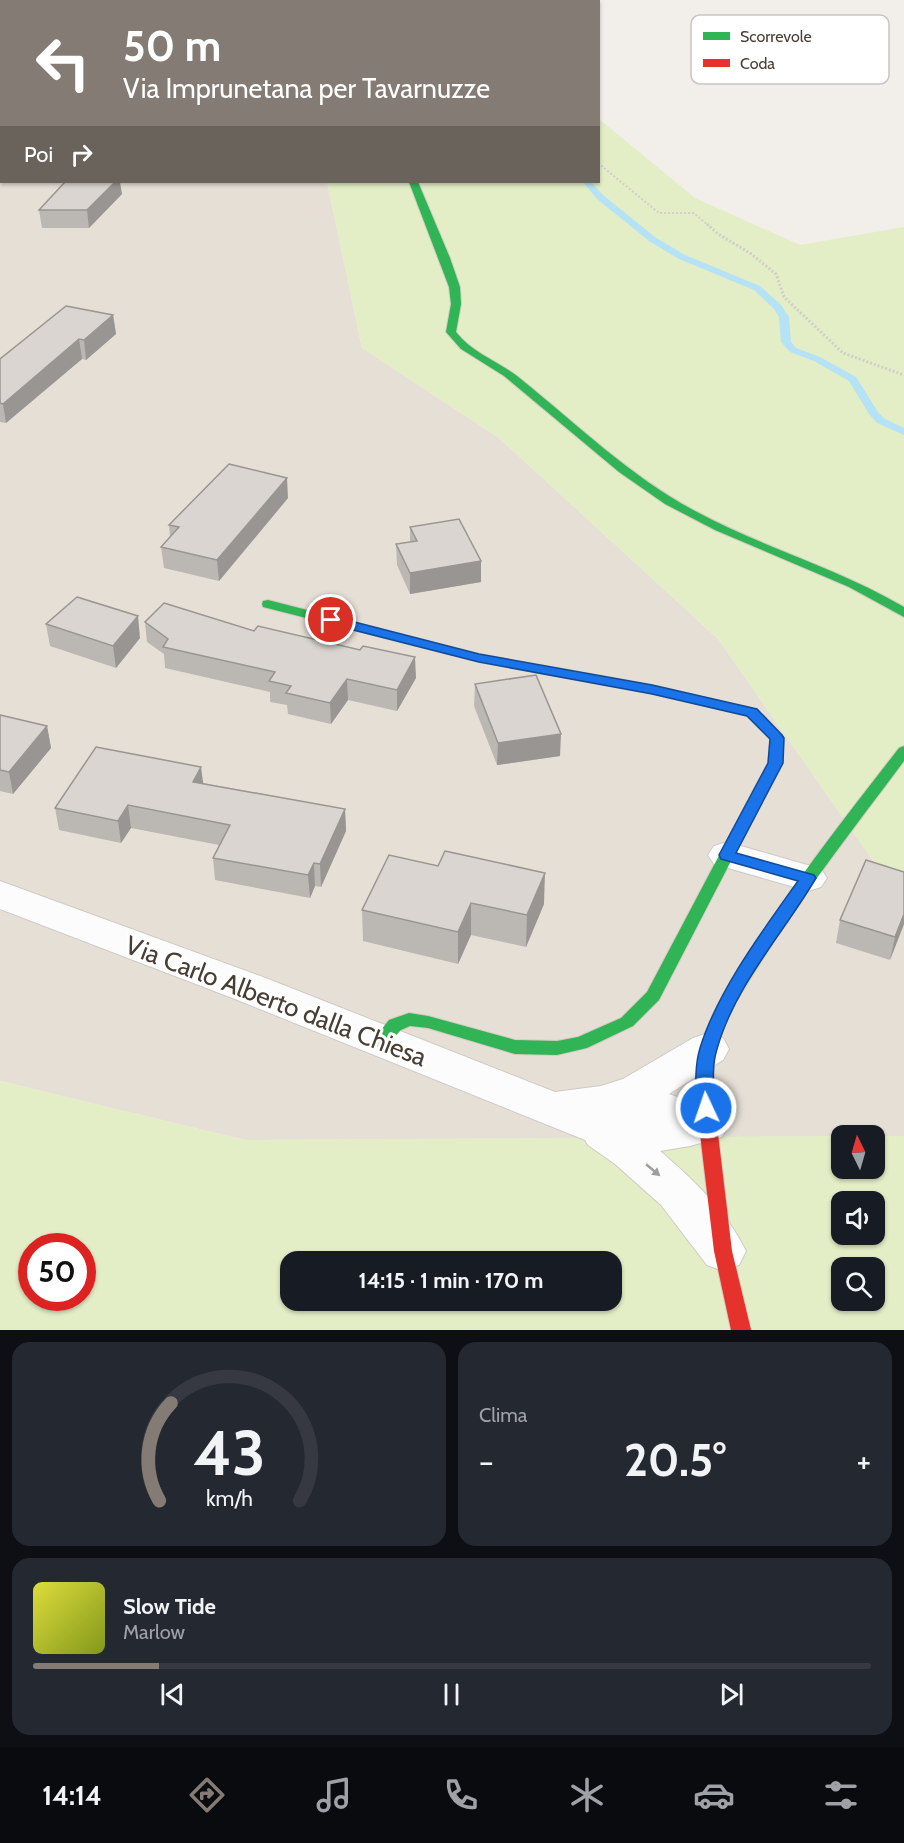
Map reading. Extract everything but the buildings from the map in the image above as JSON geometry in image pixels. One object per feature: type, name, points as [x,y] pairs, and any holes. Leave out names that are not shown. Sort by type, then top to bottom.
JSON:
[{"type":"main road","points":[[413,183],[417,198],[453,280],[456,300],[451,332],[464,350],[510,374],[607,457],[691,514],[745,540],[876,593],[904,613]]},
{"type":"main road","points":[[267,604],[479,658],[652,689],[752,713],[777,738],[776,763],[653,996],[627,1022],[581,1043],[557,1048],[515,1047],[428,1022],[409,1019],[395,1025],[380,1041]]},
{"type":"main road","points":[[741,1330],[723,1251],[707,1125],[704,1074],[708,1049],[721,1015],[762,945],[808,878],[904,751]]},
{"type":"street","points":[[727,855],[808,878]]},
{"type":"street","name":"Via Carlo Alberto dalla Chiesa","points":[[0,894],[249,988],[380,1041],[584,1111],[640,1135],[657,1136],[707,1125]]},
{"type":"street","points":[[584,1111],[643,1089],[708,1049]]},
{"type":"street","name":"Via Carlo Alberto dalla Chiesa","points":[[584,1111],[677,1192],[723,1251]]},
{"type":"path","points":[[600,164],[659,213],[694,213],[718,234],[776,274],[784,297],[843,353],[904,375]]},
{"type":"shaded area","points":[[0,183],[327,183],[362,348],[499,438],[718,639],[904,905],[904,1136],[885,1136],[885,1125],[831,1125],[831,1136],[245,1140],[0,1081]]},
{"type":"green space","points":[[600,120],[695,198],[800,245],[904,227],[904,905],[718,639],[499,438],[362,348],[327,183],[600,183]]},
{"type":"green space","points":[[0,1081],[245,1140],[831,1136],[831,1179],[885,1179],[885,1136],[904,1136],[904,1330],[0,1330]]},
{"type":"waterway","points":[[588,183],[600,197],[652,239],[682,257],[757,288],[778,307],[784,317],[786,342],[793,350],[817,359],[853,379],[874,414],[881,421],[904,432]]},
{"type":"traffic: fast","points":[[413,183],[455,287],[455,312],[451,332],[457,340],[473,353],[508,374],[623,470],[669,501],[719,528],[853,585],[904,613]]},
{"type":"traffic: fast","points":[[268,604],[479,658],[653,689],[689,698]]},
{"type":"traffic: fast","points":[[706,1109],[706,1056],[728,1002],[762,946],[801,889],[904,751]]},
{"type":"traffic: fast","points":[[380,1041],[395,1025],[409,1019],[428,1022],[515,1047],[557,1048],[581,1043],[627,1022],[653,996],[768,776]]},
{"type":"traffic: jam","points":[[689,698],[752,713],[777,738],[775,763],[768,776]]},
{"type":"traffic: jam","points":[[706,1109],[723,1251],[741,1330]]},
{"type":"route","points":[[331,620],[479,658],[652,689],[752,713],[777,738],[776,763],[727,855],[808,878],[762,945],[721,1015],[708,1049],[704,1074],[706,1108]]}]
